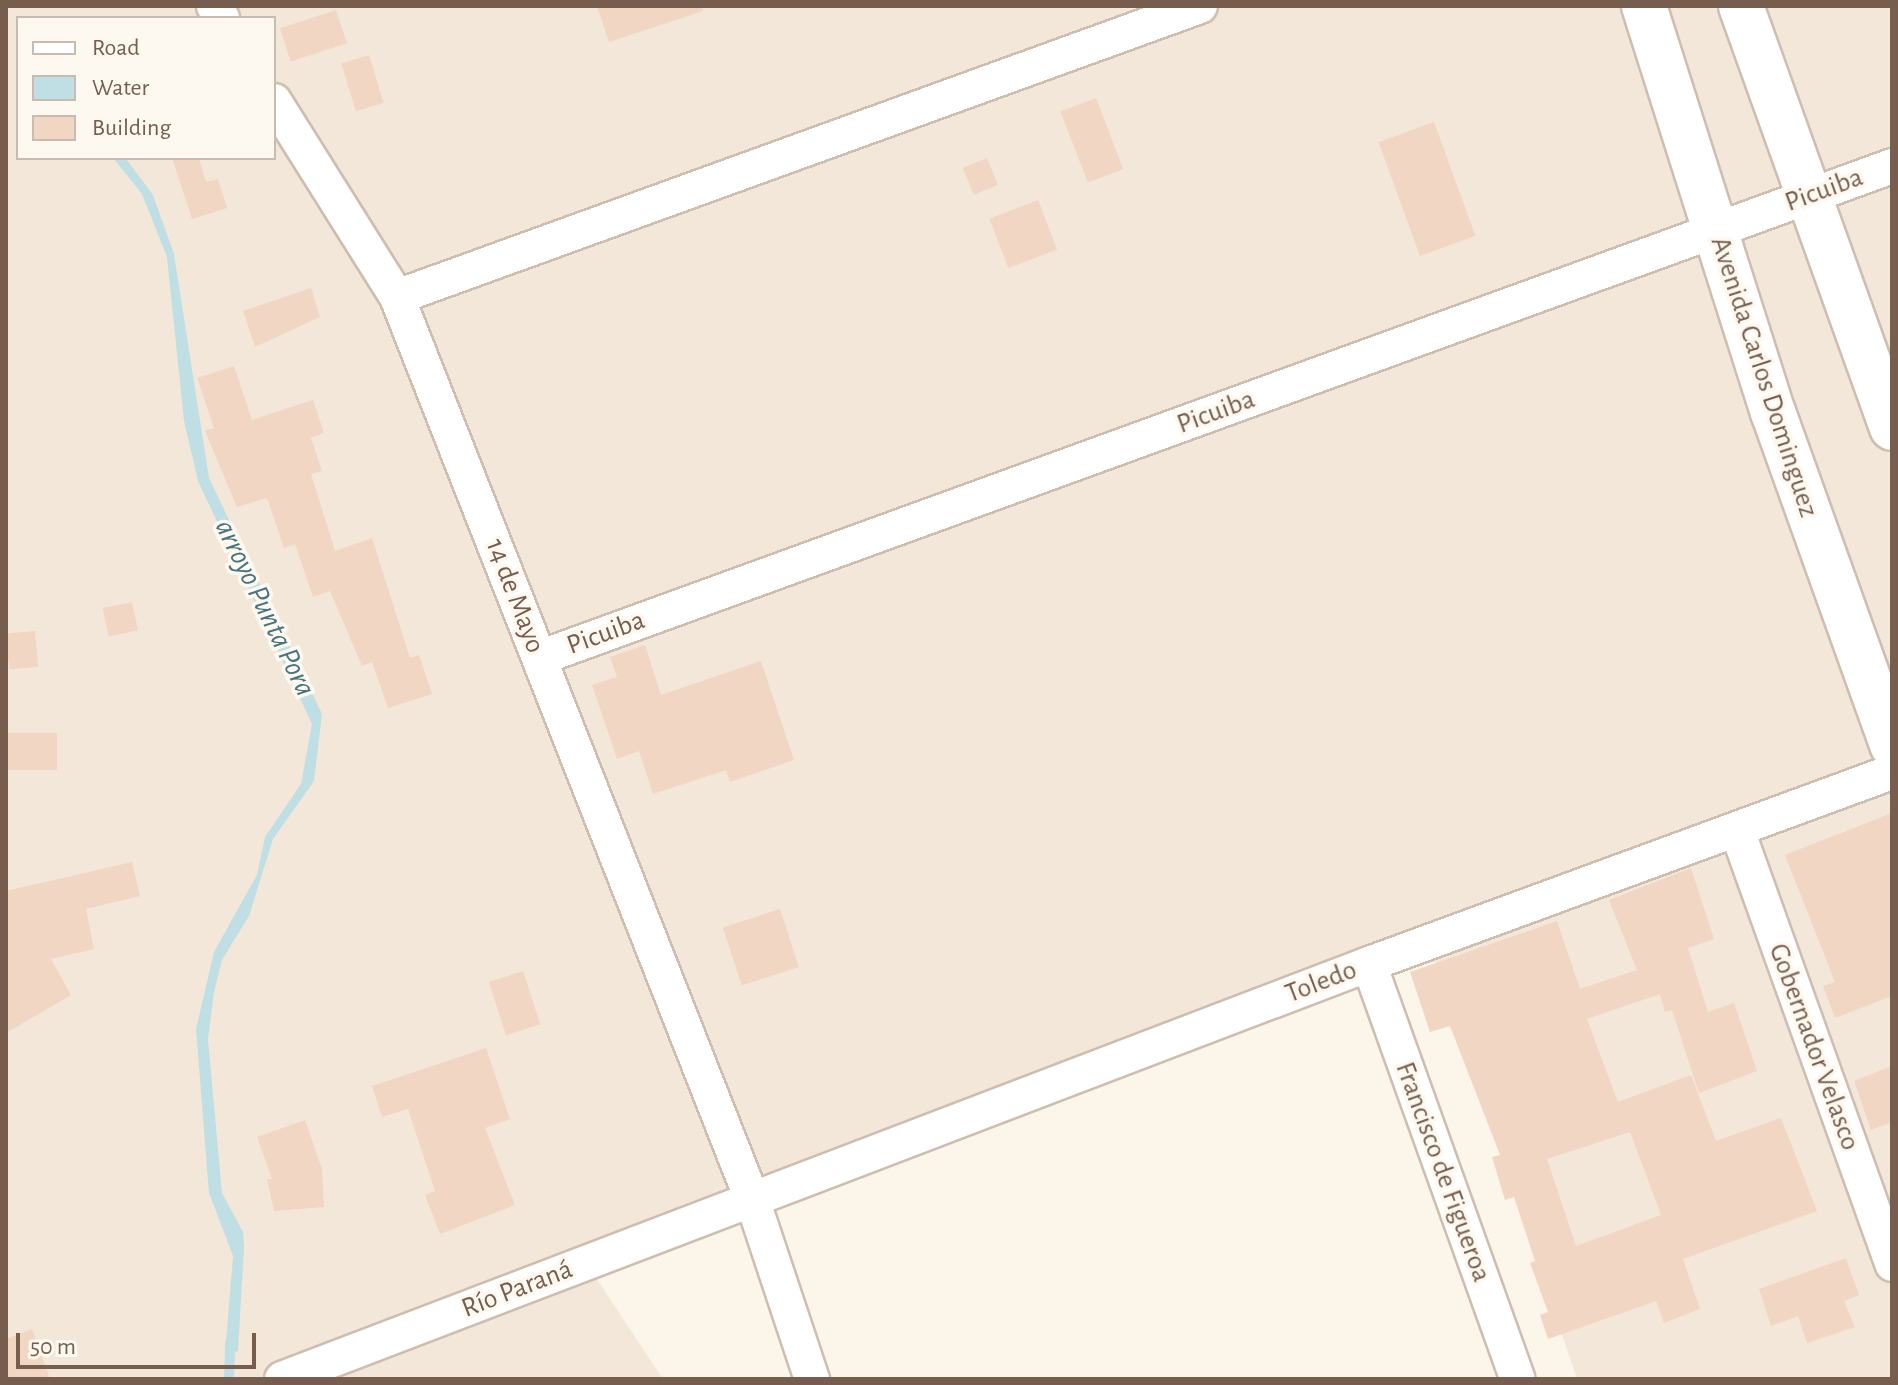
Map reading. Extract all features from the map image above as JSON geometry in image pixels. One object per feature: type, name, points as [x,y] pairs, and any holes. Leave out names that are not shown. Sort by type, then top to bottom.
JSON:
[{"type":"main road","name":"Avenida Carlos Dominguez","points":[[1644,6],[1715,230],[1892,745]]},
{"type":"main road","points":[[1741,6],[1892,428]]},
{"type":"street","points":[[397,297],[1200,6]]},
{"type":"street","name":"14 de Mayo","points":[[276,104],[397,297],[752,1199],[812,1379]]},
{"type":"street","name":"Picuiba","points":[[539,658],[1892,166]]},
{"type":"street","name":"Toledo","points":[[752,1199],[1369,964],[1892,772]]},
{"type":"street","name":"Gobernador Velasco","points":[[1737,830],[1892,1264]]},
{"type":"street","name":"Francisco de Figueroa","points":[[1369,964],[1518,1379]]},
{"type":"street","name":"Río Paraná","points":[[282,1379],[348,1367],[752,1199]]},
{"type":"shaded area","points":[[6,6],[1892,6],[1892,1379],[1577,1379],[1430,947],[596,1278],[663,1379],[6,1379]]},
{"type":"water","points":[[115,160],[127,160],[153,195],[174,254],[209,478],[322,714],[314,781],[273,839],[249,916],[222,960],[214,992],[208,1039],[222,1193],[243,1232],[244,1248],[238,1351],[225,1355],[233,1256],[209,1193],[196,1029],[214,952],[257,875],[265,837],[301,784],[312,724],[198,481],[184,421],[167,257],[142,194]]},
{"type":"building","points":[[597,6],[702,6],[703,11],[609,42]]},
{"type":"building","points":[[336,10],[347,43],[291,62],[280,28]]},
{"type":"building","points":[[369,55],[384,103],[356,111],[341,63]]},
{"type":"building","points":[[1096,98],[1123,169],[1088,183],[1061,112]]},
{"type":"building","points":[[1434,122],[1475,236],[1420,256],[1379,142]]},
{"type":"building","points":[[987,158],[998,185],[974,195],[963,168]]},
{"type":"building","points":[[173,160],[200,160],[206,182],[218,179],[227,208],[192,219]]},
{"type":"building","points":[[1038,200],[1057,249],[1008,268],[989,219]]},
{"type":"building","points":[[311,288],[320,317],[255,347],[243,311]]},
{"type":"building","points":[[234,366],[252,420],[313,400],[324,433],[311,438],[322,471],[311,474],[335,551],[372,538],[410,658],[419,655],[432,694],[388,708],[372,662],[362,666],[330,591],[313,597],[295,544],[284,548],[267,498],[237,507],[205,431],[214,428],[197,378]]},
{"type":"building","points":[[132,602],[138,630],[109,637],[103,608]]},
{"type":"building","points":[[35,631],[38,667],[9,669],[6,634]]},
{"type":"building","points":[[645,645],[661,695],[761,661],[794,760],[730,782],[726,770],[653,794],[639,751],[617,759],[592,685],[617,677],[610,657]]},
{"type":"building","points":[[6,733],[57,733],[57,770],[6,770]]},
{"type":"building","points":[[1892,813],[1892,996],[1835,1018],[1823,986],[1835,982],[1785,855]]},
{"type":"building","points":[[132,862],[140,896],[86,909],[94,949],[51,959],[71,995],[6,1033],[6,891]]},
{"type":"building","points":[[1691,868],[1714,939],[1688,948],[1708,1012],[1734,1003],[1757,1071],[1699,1093],[1672,1010],[1665,1012],[1660,994],[1587,1019],[1618,1102],[1691,1075],[1716,1141],[1781,1118],[1817,1211],[1683,1259],[1700,1309],[1664,1323],[1656,1301],[1548,1339],[1540,1315],[1548,1312],[1530,1263],[1535,1261],[1514,1197],[1505,1200],[1492,1157],[1500,1155],[1450,1026],[1430,1032],[1410,972],[1557,921],[1580,989],[1637,970],[1609,900]],"holes":[[[1630,1132],[1661,1215],[1576,1246],[1547,1159]]]},
{"type":"building","points":[[780,909],[799,967],[742,986],[723,928]]},
{"type":"building","points":[[523,971],[540,1024],[506,1035],[489,982]]},
{"type":"building","points":[[486,1048],[510,1119],[485,1128],[515,1205],[440,1234],[425,1195],[435,1191],[408,1109],[382,1117],[372,1086]]},
{"type":"building","points":[[1892,1066],[1892,1122],[1871,1130],[1854,1081]]},
{"type":"building","points":[[305,1120],[322,1169],[324,1207],[274,1211],[267,1179],[272,1179],[257,1137]]},
{"type":"building","points":[[1846,1258],[1859,1295],[1844,1301],[1855,1327],[1807,1343],[1798,1316],[1771,1326],[1759,1289]]},
{"type":"building","points":[[32,1329],[50,1379],[6,1379],[6,1339]]},
{"type":"waterway","name":"arroyo Punta Pora","points":[[229,1379],[230,1342]]}]
